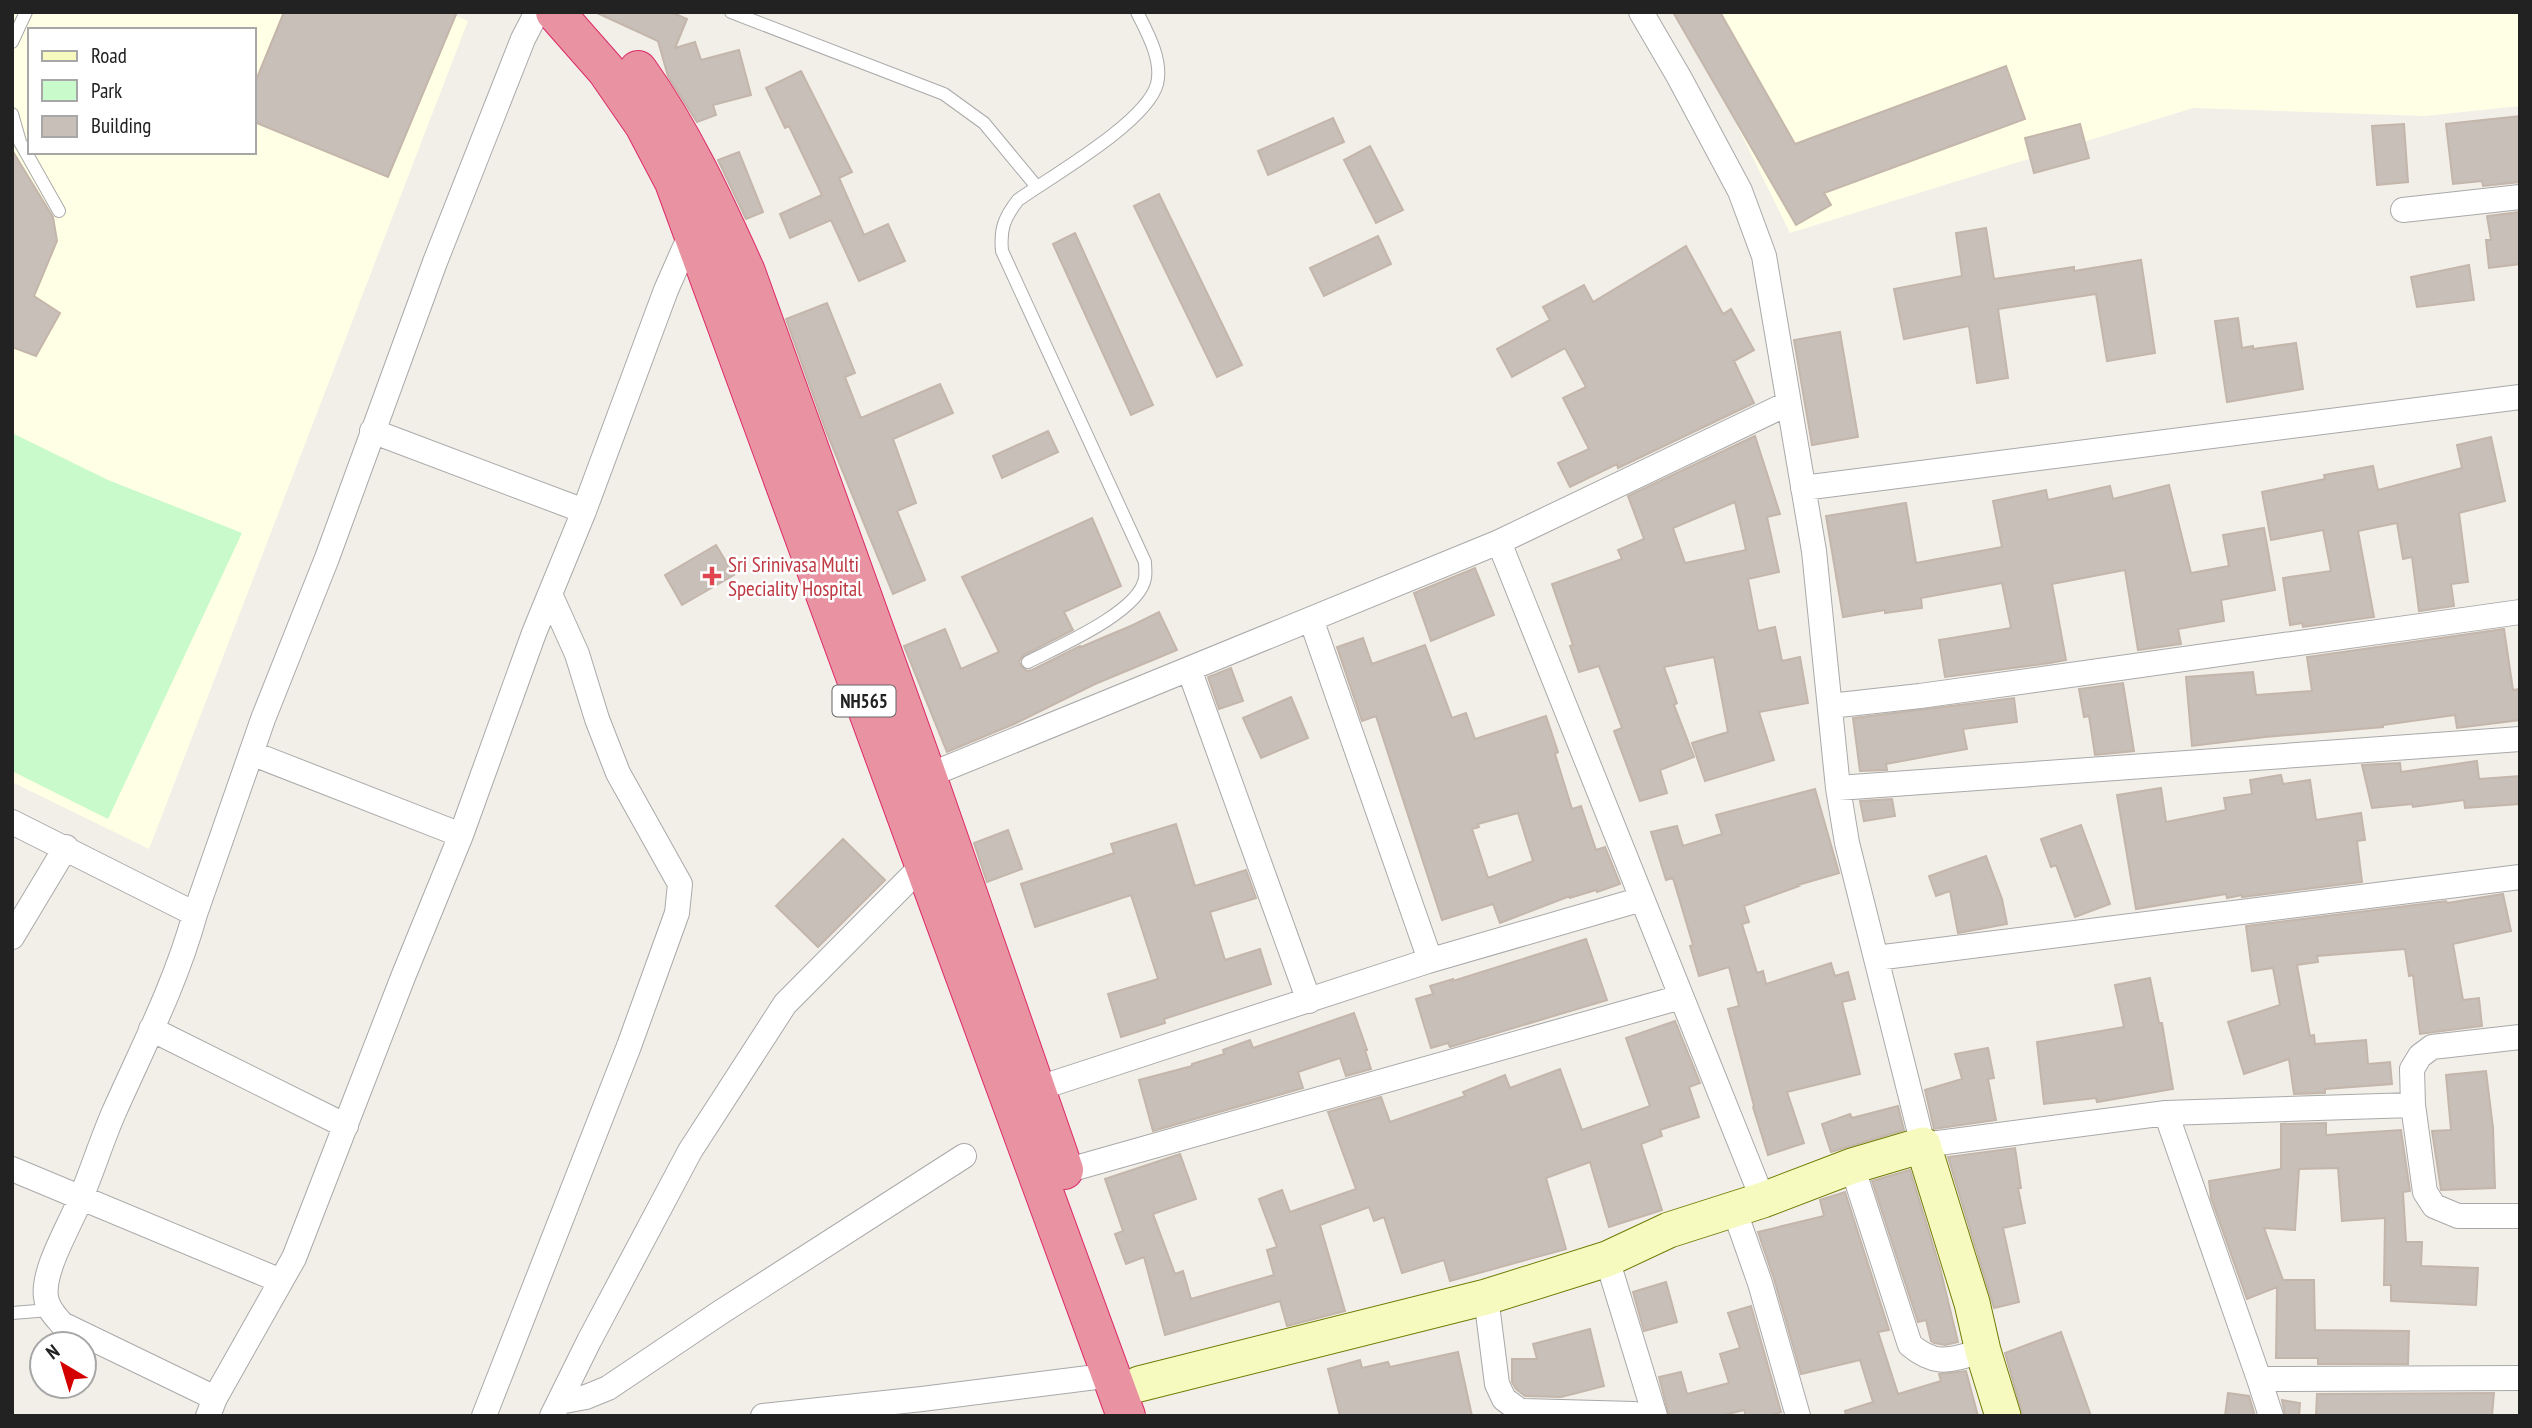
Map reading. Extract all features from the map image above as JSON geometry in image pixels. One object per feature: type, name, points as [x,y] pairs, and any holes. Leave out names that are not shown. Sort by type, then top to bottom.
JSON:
[{"type":"highway","name":"NH565","points":[[555,12],[606,69],[644,125],[674,182],[924,864],[1132,1398]]},
{"type":"highway","name":"NH565","points":[[589,12],[621,47],[668,113],[736,249],[927,776],[1065,1171],[1132,1398]]},
{"type":"street","points":[[537,12],[523,39],[440,249],[327,558],[251,753],[187,941],[100,1143],[81,1198],[50,1270],[45,1296],[50,1310],[62,1324],[211,1407],[294,1258],[461,835],[666,290],[692,230]]},
{"type":"street","points":[[1641,12],[1740,191],[1764,256],[1814,551],[1838,788],[1847,843],[1923,1145],[1972,1303],[2003,1416]]},
{"type":"street","points":[[2403,211],[2520,197]]},
{"type":"street","points":[[1804,488],[2520,397]]},
{"type":"street","points":[[927,776],[1499,542],[1789,403]]},
{"type":"street","points":[[372,431],[583,511]]},
{"type":"street","points":[[1499,542],[1681,997],[1749,1204],[1760,1283],[1798,1416]]},
{"type":"street","points":[[484,1416],[629,1046],[677,913],[680,884],[618,773],[597,719],[577,654],[550,594]]},
{"type":"street","points":[[1830,706],[2520,612]]},
{"type":"street","points":[[1311,619],[1429,957],[1428,961]]},
{"type":"street","points":[[1189,669],[1309,1001]]},
{"type":"street","points":[[1838,788],[2520,739]]},
{"type":"street","points":[[251,753],[461,835]]},
{"type":"street","points":[[12,822],[195,914]]},
{"type":"street","points":[[12,937],[66,847]]},
{"type":"street","points":[[556,1409],[691,1151],[785,1004],[924,864]]},
{"type":"street","points":[[1876,958],[2520,877]]},
{"type":"street","points":[[1036,1089],[1428,961],[1642,898]]},
{"type":"street","points":[[1065,1171],[1681,997]]},
{"type":"street","points":[[151,1029],[346,1126]]},
{"type":"street","points":[[2520,1037],[2432,1047],[2420,1056],[2412,1069],[2413,1105],[2425,1192],[2434,1206],[2458,1216],[2520,1216]]},
{"type":"street","points":[[763,1416],[922,1399],[1132,1398],[1486,1297],[1608,1259],[1668,1230],[1852,1166],[1923,1145],[2166,1113],[2413,1105]]},
{"type":"street","points":[[2166,1113],[2271,1416]]},
{"type":"street","points":[[556,1409],[608,1388],[964,1156]]},
{"type":"street","points":[[1852,1166],[1910,1345],[1929,1359],[1947,1360],[1983,1351]]},
{"type":"street","points":[[12,1169],[281,1281]]},
{"type":"street","points":[[1608,1259],[1655,1416]]},
{"type":"street","points":[[1486,1297],[1497,1384],[1504,1399],[1520,1411],[1640,1416]]},
{"type":"street","points":[[2259,1379],[2520,1378]]},
{"type":"lane","points":[[12,42],[26,12]]},
{"type":"lane","points":[[731,12],[944,94],[984,123],[1037,187]]},
{"type":"lane","points":[[1028,662],[1107,621],[1135,596],[1145,580],[1145,562],[1002,251],[1000,233],[1004,217],[1018,200],[1128,124],[1157,84],[1157,62],[1137,12]]},
{"type":"lane","points":[[12,114],[20,142],[59,211]]},
{"type":"lane","points":[[12,1313],[50,1310]]},
{"type":"shaded area","points":[[12,12],[448,12],[468,21],[149,849],[12,782]]},
{"type":"shaded area","points":[[1681,12],[2520,12],[2520,106],[2425,116],[2193,108],[1790,233]]},
{"type":"green space","points":[[12,433],[108,480],[242,533],[108,819],[12,771]]},
{"type":"building","points":[[284,12],[457,12],[388,177],[256,123],[256,80]]},
{"type":"building","points":[[595,12],[671,12],[687,19],[675,48],[695,42],[701,60],[739,50],[751,95],[713,105],[716,115],[697,122],[668,76],[658,41]]},
{"type":"building","points":[[1673,12],[1720,12],[1795,144],[2006,66],[2025,119],[1824,193],[1831,205],[1796,225]]},
{"type":"building","points":[[801,71],[852,172],[839,178],[864,235],[888,224],[905,261],[859,281],[831,220],[790,238],[780,214],[822,195],[789,126],[785,128],[766,88]]},
{"type":"building","points":[[2520,116],[2520,182],[2483,186],[2482,181],[2453,184],[2446,124]]},
{"type":"building","points":[[1333,118],[1344,142],[1268,175],[1258,151]]},
{"type":"building","points":[[2080,124],[2089,158],[2034,173],[2025,138]]},
{"type":"building","points":[[2404,124],[2408,182],[2377,185],[2372,126]]},
{"type":"building","points":[[1370,146],[1403,210],[1376,223],[1344,160]]},
{"type":"building","points":[[12,150],[53,217],[57,241],[34,296],[60,313],[36,356],[12,347]]},
{"type":"building","points":[[739,152],[763,212],[746,219],[718,160]]},
{"type":"building","points":[[1159,194],[1242,365],[1217,377],[1134,206]]},
{"type":"building","points":[[2520,212],[2520,264],[2489,268],[2486,240],[2491,240],[2487,216]]},
{"type":"building","points":[[1986,228],[1994,279],[2074,267],[2074,271],[2141,260],[2155,353],[2107,361],[2096,294],[1998,309],[2008,378],[1977,383],[1969,326],[1904,339],[1894,289],[1962,276],[1956,233]]},
{"type":"building","points":[[1075,233],[1153,405],[1131,415],[1053,244]]},
{"type":"building","points":[[1378,236],[1391,264],[1324,296],[1310,268]]},
{"type":"building","points":[[1686,246],[1723,314],[1731,309],[1754,350],[1734,361],[1754,403],[1618,468],[1617,464],[1570,487],[1558,463],[1589,449],[1563,398],[1586,387],[1565,348],[1512,377],[1497,349],[1550,320],[1543,307],[1584,285],[1593,302]]},
{"type":"building","points":[[2469,265],[2474,300],[2417,307],[2411,277]]},
{"type":"building","points":[[827,303],[855,373],[845,377],[861,418],[940,384],[953,413],[893,439],[916,503],[897,511],[925,580],[893,594],[826,431],[786,319]]},
{"type":"building","points":[[2238,318],[2242,348],[2296,343],[2303,389],[2227,402],[2215,321]]},
{"type":"building","points":[[1840,332],[1858,437],[1812,445],[1794,340]]},
{"type":"building","points":[[1048,431],[1058,452],[1002,478],[993,456]]},
{"type":"building","points":[[1755,436],[1780,514],[1767,517],[1779,572],[1748,579],[1758,631],[1775,627],[1782,661],[1800,657],[1808,703],[1759,712],[1774,760],[1705,781],[1692,743],[1728,732],[1714,657],[1664,667],[1677,703],[1674,705],[1694,757],[1660,770],[1667,793],[1640,801],[1614,731],[1622,728],[1599,666],[1579,672],[1570,646],[1573,645],[1552,584],[1622,559],[1618,550],[1644,539],[1628,496]],"holes":[[[1735,502],[1746,550],[1685,563],[1673,528]]]},
{"type":"building","points":[[2491,437],[2505,501],[2459,513],[2468,582],[2451,584],[2454,606],[2419,611],[2412,557],[2403,559],[2397,523],[2358,531],[2374,617],[2303,627],[2302,623],[2290,625],[2283,578],[2331,571],[2323,530],[2271,540],[2262,492],[2325,479],[2324,475],[2373,466],[2378,490],[2462,468],[2457,445]]},
{"type":"building","points":[[2169,485],[2191,573],[2229,566],[2223,535],[2264,528],[2275,590],[2221,600],[2224,621],[2178,629],[2181,644],[2138,650],[2125,570],[2052,584],[2066,660],[2050,663],[1945,677],[1939,640],[2011,628],[2002,583],[1921,598],[1922,608],[1885,613],[1885,610],[1843,617],[1826,516],[1906,503],[1916,563],[2002,547],[1993,501],[2046,490],[2048,500],[2110,486],[2113,499]]},
{"type":"building","points":[[1092,518],[1121,586],[1064,612],[1073,630],[1024,655],[1019,661],[1021,666],[1027,671],[1032,670],[1159,612],[1177,650],[1095,684],[1014,724],[947,752],[904,646],[945,629],[961,669],[999,652],[962,577]]},
{"type":"building","points":[[716,545],[734,575],[682,605],[665,575]]},
{"type":"building","points":[[1475,568],[1494,615],[1431,641],[1414,593]]},
{"type":"building","points":[[2504,629],[2513,690],[2520,689],[2520,720],[2457,728],[2455,715],[2383,727],[2192,746],[2186,677],[2253,672],[2256,695],[2312,691],[2307,657]]},
{"type":"building","points":[[1363,638],[1372,664],[1425,645],[1452,718],[1466,713],[1475,739],[1546,716],[1572,809],[1581,806],[1596,850],[1605,847],[1620,884],[1597,892],[1596,890],[1570,896],[1500,923],[1493,904],[1442,920],[1376,716],[1362,721],[1337,647]],"holes":[[[1518,813],[1533,861],[1488,878],[1472,829],[1479,827],[1478,824]]]},
{"type":"building","points":[[1231,668],[1243,701],[1219,709],[1208,677]]},
{"type":"building","points":[[2123,683],[2134,751],[2095,755],[2089,716],[2084,717],[2079,689]]},
{"type":"building","points":[[1291,697],[1308,738],[1261,758],[1243,718]]},
{"type":"building","points":[[2014,698],[2017,722],[1963,729],[1967,749],[1886,764],[1887,770],[1860,771],[1853,718]]},
{"type":"building","points":[[2477,761],[2479,779],[2520,776],[2519,804],[2465,808],[2464,800],[2413,807],[2412,804],[2372,808],[2362,765],[2400,763],[2401,772]]},
{"type":"building","points":[[2281,775],[2283,784],[2310,780],[2316,820],[2361,813],[2365,840],[2357,841],[2362,882],[2242,897],[2227,898],[2226,894],[2136,909],[2117,795],[2161,788],[2166,822],[2226,810],[2224,798],[2252,794],[2250,780]]},
{"type":"building","points":[[1815,789],[1839,873],[1798,885],[1744,906],[1749,922],[1742,924],[1757,973],[1763,971],[1766,984],[1831,963],[1835,976],[1848,972],[1855,999],[1842,1002],[1860,1074],[1787,1092],[1804,1143],[1768,1155],[1728,1009],[1739,1006],[1729,967],[1699,976],[1690,946],[1693,945],[1673,878],[1666,880],[1651,832],[1677,826],[1683,846],[1722,834],[1716,815]]},
{"type":"building","points":[[1892,799],[1895,816],[1864,821],[1860,801]]},
{"type":"building","points":[[1176,824],[1195,886],[1246,870],[1256,898],[1210,912],[1225,960],[1260,949],[1271,984],[1164,1019],[1165,1023],[1121,1037],[1108,994],[1158,979],[1131,895],[1035,927],[1021,884],[1114,853],[1111,844]]},
{"type":"building","points":[[2081,825],[2110,904],[2075,917],[2056,865],[2051,867],[2041,839]]},
{"type":"building","points":[[1008,830],[1022,869],[987,882],[974,843]]},
{"type":"building","points":[[843,839],[885,880],[818,947],[776,906]]},
{"type":"building","points":[[1986,856],[2002,899],[2007,924],[1958,933],[1950,891],[1936,896],[1929,876]]},
{"type":"building","points":[[2503,894],[2511,931],[2453,944],[2463,1000],[2479,998],[2482,1026],[2420,1034],[2413,975],[2409,976],[2405,949],[2317,956],[2318,962],[2297,965],[2310,1036],[2314,1035],[2315,1044],[2366,1040],[2368,1064],[2390,1062],[2392,1084],[2325,1089],[2325,1093],[2294,1094],[2289,1059],[2244,1074],[2228,1022],[2280,1005],[2273,968],[2252,971],[2246,926]]},
{"type":"building","points":[[1586,939],[1607,1000],[1450,1047],[1448,1043],[1431,1048],[1416,999],[1433,994],[1430,986]]},
{"type":"building","points":[[2150,978],[2159,1023],[2162,1023],[2173,1089],[2097,1102],[2096,1098],[2044,1104],[2037,1042],[2124,1027],[2115,985]]},
{"type":"building","points":[[1354,1013],[1371,1069],[1346,1076],[1340,1058],[1298,1072],[1303,1088],[1153,1131],[1139,1080],[1192,1066],[1224,1054],[1223,1050],[1250,1040],[1253,1048]]},
{"type":"building","points":[[1675,1021],[1700,1083],[1689,1087],[1699,1117],[1660,1130],[1662,1136],[1641,1144],[1662,1210],[1609,1227],[1590,1162],[1546,1178],[1566,1249],[1450,1281],[1444,1260],[1402,1273],[1384,1217],[1374,1221],[1369,1207],[1320,1225],[1345,1311],[1287,1326],[1280,1301],[1165,1335],[1144,1257],[1126,1264],[1115,1234],[1123,1231],[1105,1179],[1180,1154],[1196,1199],[1153,1214],[1175,1274],[1183,1271],[1191,1299],[1274,1275],[1267,1250],[1277,1247],[1259,1199],[1282,1190],[1290,1212],[1356,1189],[1328,1112],[1381,1097],[1390,1122],[1465,1096],[1463,1092],[1505,1075],[1510,1088],[1560,1069],[1582,1130],[1650,1106],[1626,1038]]},
{"type":"building","points":[[1988,1048],[1994,1078],[1988,1079],[1996,1120],[1934,1129],[1925,1090],[1962,1079],[1955,1054]]},
{"type":"building","points":[[2486,1071],[2493,1128],[2495,1188],[2441,1190],[2432,1131],[2451,1130],[2446,1075]]},
{"type":"building","points":[[1898,1106],[1904,1130],[1831,1152],[1822,1124],[1850,1114],[1852,1118]]},
{"type":"building","points":[[2326,1123],[2326,1135],[2401,1130],[2410,1191],[2403,1192],[2406,1242],[2422,1242],[2421,1266],[2478,1268],[2476,1305],[2391,1301],[2391,1285],[2384,1285],[2385,1218],[2342,1221],[2338,1168],[2299,1169],[2295,1230],[2264,1228],[2283,1280],[2314,1280],[2315,1330],[2409,1331],[2408,1364],[2318,1364],[2318,1358],[2276,1358],[2277,1287],[2247,1299],[2211,1198],[2209,1181],[2281,1169],[2281,1124]]},
{"type":"building","points":[[2015,1148],[2021,1188],[2018,1188],[2025,1223],[2003,1228],[2019,1302],[1994,1308],[1948,1157]]},
{"type":"building","points":[[1910,1170],[1940,1268],[1958,1342],[1945,1345],[1934,1343],[1931,1341],[1926,1320],[1918,1322],[1872,1181]]},
{"type":"building","points":[[1845,1192],[1889,1330],[1878,1332],[1898,1394],[1941,1381],[1939,1374],[1966,1371],[1978,1416],[1846,1416],[1845,1411],[1873,1402],[1860,1360],[1801,1374],[1758,1232],[1824,1216],[1820,1200]]},
{"type":"building","points":[[1666,1282],[1677,1322],[1644,1331],[1633,1292]]},
{"type":"building","points":[[1751,1306],[1781,1412],[1769,1416],[1746,1416],[1744,1410],[1720,1416],[1669,1416],[1659,1377],[1681,1372],[1687,1394],[1729,1383],[1720,1354],[1740,1348],[1728,1313]]},
{"type":"building","points":[[1590,1329],[1604,1386],[1561,1397],[1525,1396],[1516,1389],[1512,1382],[1512,1359],[1537,1359],[1533,1344]]},
{"type":"building","points":[[2061,1332],[2091,1416],[2023,1416],[2005,1353]]},
{"type":"building","points":[[1458,1352],[1472,1416],[1340,1416],[1328,1369],[1360,1360],[1362,1368],[1388,1362],[1390,1367]]},
{"type":"building","points":[[2228,1393],[2249,1396],[2255,1416],[2225,1416]]},
{"type":"building","points":[[2494,1393],[2492,1416],[2316,1416],[2317,1394]]},
{"type":"building","points":[[2282,1400],[2300,1403],[2299,1416],[2285,1416]]},
{"type":"place","name":"Sri Srinivasa Multi Speciality Hospital","points":[[712,576]]}]
